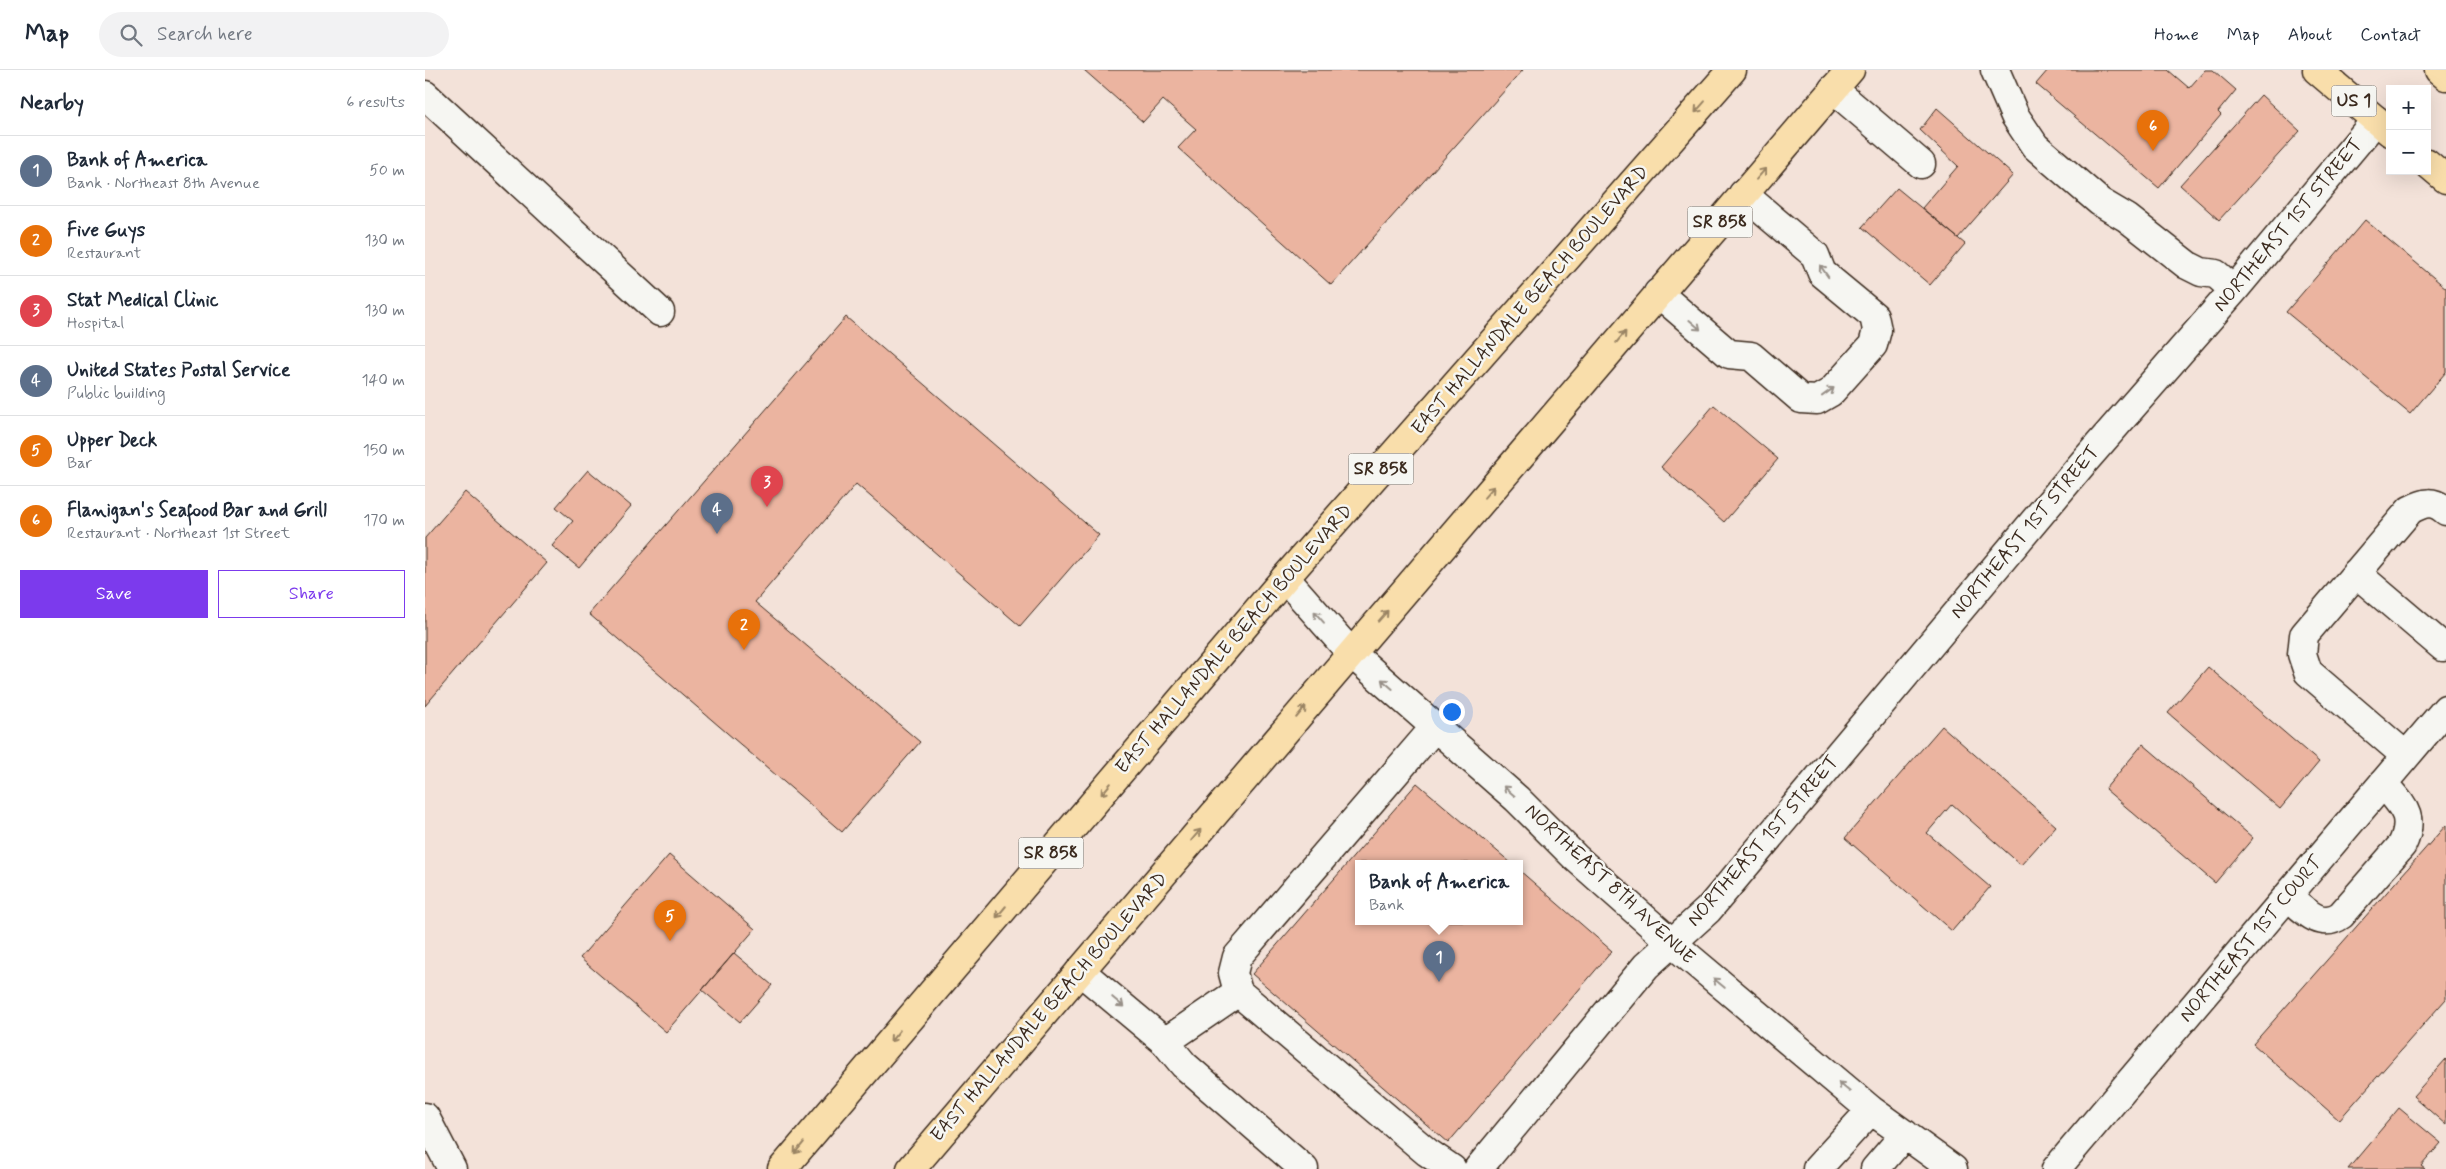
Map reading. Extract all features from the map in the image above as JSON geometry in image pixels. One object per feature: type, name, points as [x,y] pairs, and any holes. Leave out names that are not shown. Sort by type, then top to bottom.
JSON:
[{"type":"main road","name":"EAST HALLANDALE BEACH BOULEVARD","points":[[782,1169],[1285,578],[1732,70]]},
{"type":"main road","name":"US 1","points":[[2317,70],[2383,126]]},
{"type":"main road","points":[[2439,70],[2446,76]]},
{"type":"main road","name":"EAST HALLANDALE BEACH BOULEVARD","points":[[911,1169],[1841,80]]},
{"type":"main road","points":[[2431,166],[2446,179]]},
{"type":"street","points":[[1998,71],[2015,116],[2035,146],[2099,202],[2127,218],[2187,265],[2201,272],[2216,274],[2234,290]]},
{"type":"street","points":[[1841,80],[1921,164]]},
{"type":"street","points":[[425,95],[660,312]]},
{"type":"street","name":"NORTHEAST 1ST STREET","points":[[1478,1169],[1646,966],[1708,910],[2083,463],[2234,290],[2383,126]]},
{"type":"street","points":[[1658,293],[1729,354],[1751,356],[1801,399],[1817,400],[1831,392],[1873,345],[1877,330],[1874,316],[1823,273],[1815,255],[1743,194]]},
{"type":"street","points":[[2407,756],[2308,672],[2302,654],[2304,635],[2410,510],[2425,502],[2438,504],[2446,511]]},
{"type":"street","points":[[2356,573],[2443,647]]},
{"type":"street","name":"NORTHEAST 8TH AVENUE","points":[[1285,578],[1351,653],[1517,799],[1575,857],[1672,943],[1871,1110],[1953,1169]]},
{"type":"street","name":"NORTHEAST 1ST COURT","points":[[2056,1169],[2446,709]]},
{"type":"street","points":[[1435,727],[1237,957],[1233,973],[1239,992],[1427,1152],[1453,1169]]},
{"type":"street","points":[[2288,896],[2317,920],[2334,920],[2341,915],[2402,845],[2408,833],[2409,822],[2405,810],[2383,783]]},
{"type":"street","points":[[1080,971],[1165,1042],[1184,1065],[1304,1169]]},
{"type":"street","points":[[1165,1042],[1239,992]]},
{"type":"street","points":[[1817,1169],[1871,1110]]},
{"type":"street","points":[[425,1117],[452,1169]]},
{"type":"street","points":[[1875,1169],[1905,1134]]},
{"type":"building","points":[[1084,70],[1523,70],[1331,285],[1178,148],[1196,129],[1163,100],[1143,122]]},
{"type":"building","points":[[2048,70],[2168,70],[2189,88],[2205,70],[2213,70],[2236,90],[2218,112],[2221,115],[2159,188],[2036,84]]},
{"type":"building","points":[[2261,95],[2300,131],[2219,220],[2180,185]]},
{"type":"building","points":[[1937,108],[2013,175],[1958,238],[1922,208],[1958,166],[1920,130]]},
{"type":"building","points":[[1897,188],[1965,244],[1930,285],[1862,227]]},
{"type":"building","points":[[2365,220],[2446,288],[2446,372],[2410,414],[2286,312]]},
{"type":"building","points":[[846,317],[1099,535],[1020,626],[856,484],[755,602],[920,742],[842,832],[589,614]]},
{"type":"building","points":[[1714,405],[1778,459],[1724,522],[1661,467]]},
{"type":"building","points":[[588,470],[631,506],[579,568],[552,546],[573,521],[556,507]]},
{"type":"building","points":[[465,492],[547,563],[425,706],[425,538]]},
{"type":"building","points":[[2208,667],[2319,762],[2280,809],[2168,713]]},
{"type":"building","points":[[1942,726],[2056,826],[2021,865],[1952,804],[1927,833],[1990,887],[1952,931],[1845,838]]},
{"type":"building","points":[[2143,744],[2253,838],[2215,883],[2105,789]]},
{"type":"building","points":[[1417,783],[1507,860],[1355,860],[1355,925],[1523,925],[1523,873],[1612,951],[1448,1143],[1252,974]]},
{"type":"building","points":[[2446,825],[2446,999],[2339,1120],[2253,1044]]},
{"type":"building","points":[[669,855],[755,929],[666,1032],[580,958]]},
{"type":"building","points":[[734,953],[772,985],[740,1022],[702,990]]},
{"type":"building","points":[[2446,1059],[2446,1125],[2413,1096]]},
{"type":"building","points":[[2399,1108],[2441,1143],[2421,1166],[2425,1169],[2348,1169]]},
{"type":"place","name":"Flanigan's Seafood Bar and Grill","points":[[2153,151]]},
{"type":"place","name":"Stat Medical Clinic","points":[[767,507]]},
{"type":"place","name":"United States Postal Service","points":[[717,534]]},
{"type":"place","name":"Five Guys","points":[[744,650]]},
{"type":"place","name":"Upper Deck","points":[[670,941]]},
{"type":"place","name":"Bank of America","points":[[1439,982]]}]
